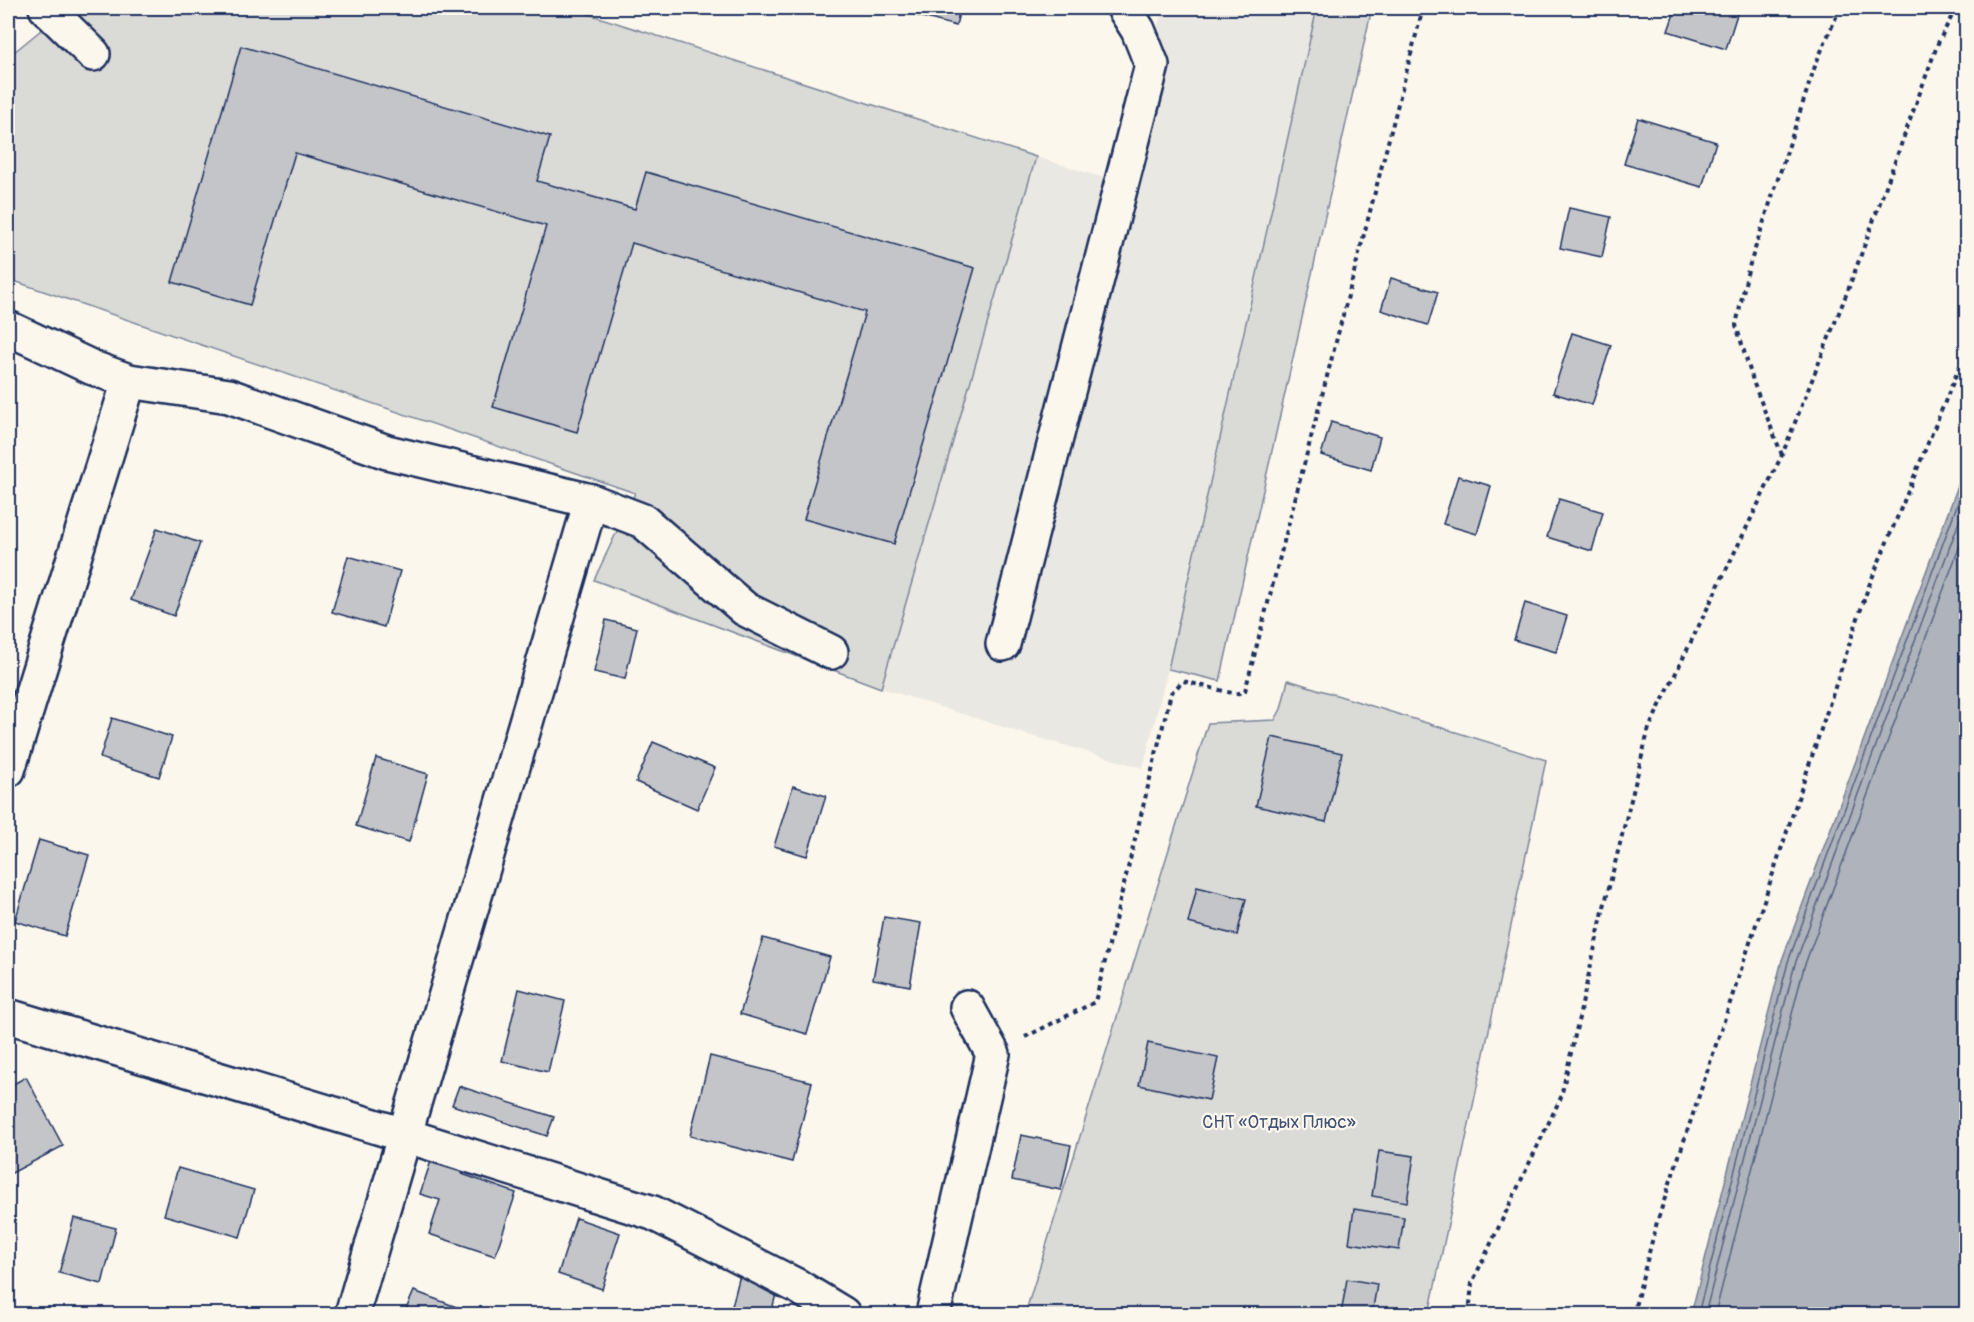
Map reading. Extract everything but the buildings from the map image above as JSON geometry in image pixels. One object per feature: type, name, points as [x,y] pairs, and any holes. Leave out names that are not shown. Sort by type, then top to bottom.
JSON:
[{"type":"street","points":[[46,8],[93,54]]},
{"type":"street","points":[[1003,644],[1152,65],[1138,30],[1124,8]]},
{"type":"street","points":[[8,328],[93,368],[129,381],[229,396],[387,452],[591,501],[643,521],[745,609],[831,652]]},
{"type":"street","points":[[8,770],[129,381]]},
{"type":"street","points":[[352,1314],[591,501]]},
{"type":"street","points":[[933,1314],[993,1054],[968,1007]]},
{"type":"street","points":[[8,1016],[404,1135],[653,1213],[797,1286],[843,1314]]},
{"type":"path","points":[[993,1054],[1095,1002],[1171,693],[1183,681],[1236,694],[1245,691],[1423,8]]},
{"type":"path","points":[[1782,455],[1754,384],[1736,325],[1748,270],[1816,63],[1840,8]]},
{"type":"path","points":[[1468,1314],[1472,1283],[1561,1097],[1604,907],[1649,728],[1782,455],[1850,285],[1938,43],[1956,8]]},
{"type":"path","points":[[1633,1314],[1657,1222],[1868,588],[1966,351]]},
{"type":"shaded area","points":[[1163,8],[1317,8],[1168,669],[1143,768],[1022,733],[881,688],[1036,157],[1111,180]]},
{"type":"green space","points":[[68,8],[570,8],[1036,157],[881,688],[594,580],[635,493],[8,279],[8,57]]},
{"type":"green space","points":[[1317,8],[1372,8],[1220,681],[1168,669]]},
{"type":"green space","name":"СНТ «Отдых Плюс»","points":[[1288,680],[1546,760],[1429,1314],[1025,1314],[1208,723],[1275,720],[1281,709]]},
{"type":"water","points":[[1966,464],[1966,1314],[1691,1314],[1782,960]]}]
